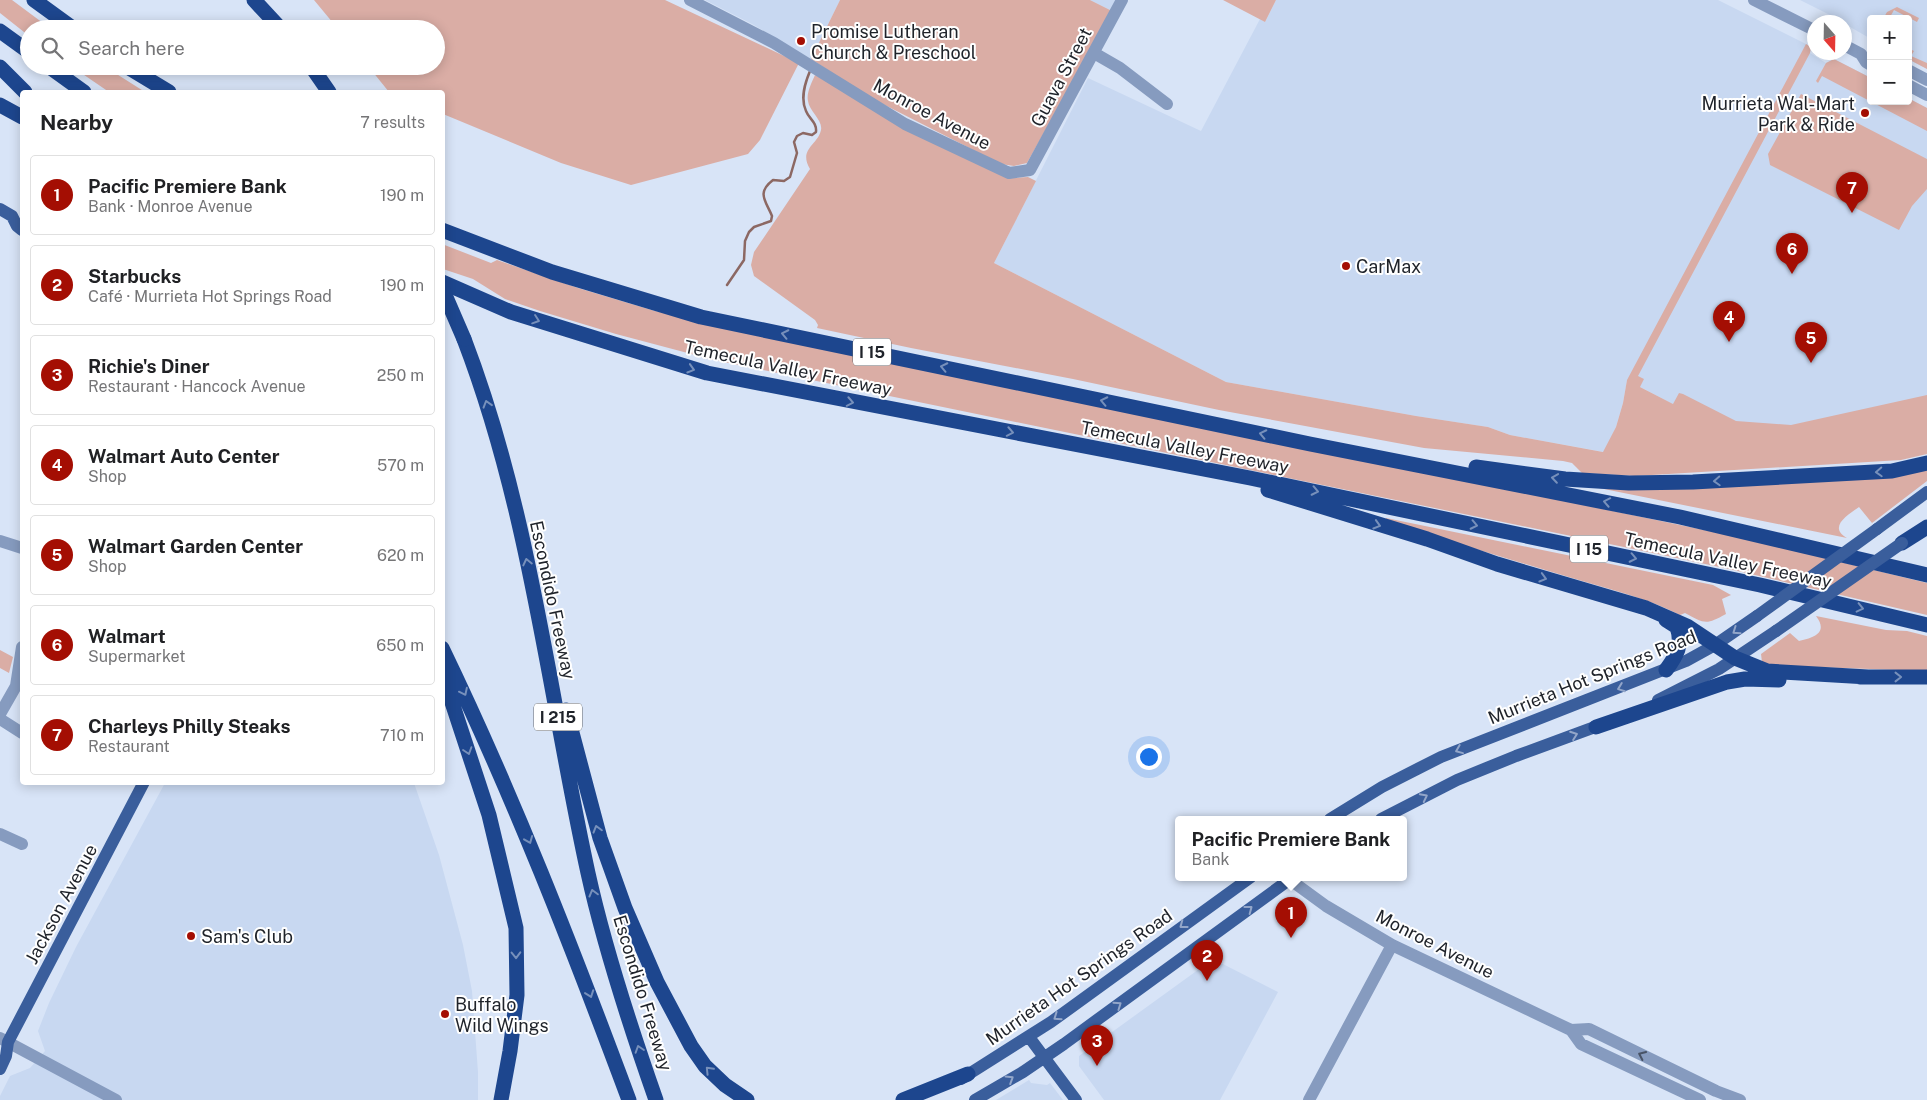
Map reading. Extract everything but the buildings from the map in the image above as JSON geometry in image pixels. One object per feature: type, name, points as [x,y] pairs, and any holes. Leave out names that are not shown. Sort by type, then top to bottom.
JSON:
[{"type":"highway","points":[[34,0],[62,20]]},
{"type":"highway","points":[[254,0],[273,20]]},
{"type":"highway","points":[[0,32],[20,46]]},
{"type":"highway","points":[[4,72],[23,90]]},
{"type":"highway","points":[[60,75],[81,90]]},
{"type":"highway","points":[[141,75],[166,90]]},
{"type":"highway","points":[[317,75],[328,90]]},
{"type":"highway","points":[[0,105],[20,117]]},
{"type":"highway","name":"Temecula Valley Freeway","points":[[445,231],[552,272],[701,317],[1310,444],[1680,517],[1927,575]]},
{"type":"highway","name":"Temecula Valley Freeway","points":[[445,283],[511,312],[707,373],[1250,478],[1750,583],[1927,625]]},
{"type":"highway","points":[[445,290],[511,312]]},
{"type":"highway","name":"Escondido Freeway","points":[[445,296],[480,380],[503,460],[533,587],[588,874],[617,983],[656,1098]]},
{"type":"highway","points":[[1310,444],[1565,479],[1629,483],[1693,482],[1892,471],[1927,463]]},
{"type":"highway","points":[[1250,478],[1270,491],[1427,539],[1465,554],[1646,608],[1687,626],[1735,658],[1767,671],[1927,677]]},
{"type":"highway","points":[[1680,517],[1927,564]]},
{"type":"highway","points":[[1902,542],[1927,527]]},
{"type":"highway","points":[[533,587],[600,838],[624,908],[657,982],[691,1046],[705,1066],[724,1085],[747,1100]]},
{"type":"highway","points":[[1646,608],[1677,628],[1681,643],[1679,651],[1666,670]]},
{"type":"highway","points":[[445,654],[478,722],[521,822],[573,948],[629,1100]]},
{"type":"highway","points":[[1596,727],[1727,682],[1745,679],[1804,680],[1868,676]]},
{"type":"highway","points":[[445,681],[489,815],[516,928],[517,995],[510,1051],[501,1100]]},
{"type":"highway","points":[[904,1100],[968,1074]]},
{"type":"main road","points":[[0,209],[17,216],[17,226],[20,228]]},
{"type":"main road","name":"Murrieta Hot Springs Road","points":[[1338,816],[1382,787],[1441,757],[1666,670],[1715,645],[1877,530],[1927,492]]},
{"type":"main road","points":[[1387,816],[1457,780],[1596,727],[1690,684],[1776,631],[1902,542],[1927,522]]},
{"type":"main road","name":"Jackson Avenue","points":[[0,1069],[6,1056],[3,1042],[142,785]]},
{"type":"main road","name":"Murrieta Hot Springs Road","points":[[924,1100],[1029,1037],[1245,881]]},
{"type":"main road","points":[[976,1100],[1044,1057],[1153,980],[1196,946],[1286,881]]},
{"type":"main road","points":[[1029,1037],[1076,1100]]},
{"type":"street","name":"Monroe Avenue","points":[[690,0],[774,43],[905,124],[1009,173],[1030,170]]},
{"type":"street","name":"Guava Street","points":[[1030,170],[1122,0]]},
{"type":"street","points":[[1754,0],[1807,26]]},
{"type":"street","points":[[1852,48],[1866,53]]},
{"type":"street","points":[[1094,53],[1120,68],[1167,104]]},
{"type":"street","points":[[1912,72],[1927,80]]},
{"type":"street","points":[[1912,87],[1927,95]]},
{"type":"street","points":[[0,540],[20,547]]},
{"type":"street","points":[[0,714],[16,686],[20,660]]},
{"type":"street","points":[[0,719],[20,732]]},
{"type":"street","points":[[0,834],[22,844]]},
{"type":"street","name":"Monroe Avenue","points":[[1294,881],[1326,906],[1392,944],[1571,1030],[1581,1044],[1675,1095],[1700,1100]]},
{"type":"street","points":[[1309,1100],[1392,944]]},
{"type":"street","name":"Monroe Avenue","points":[[1571,1030],[1589,1029],[1716,1091],[1740,1100]]},
{"type":"street","points":[[3,1042],[116,1100]]},
{"type":"street","points":[[1675,1095],[1687,1076]]},
{"type":"shaded area","points":[[0,0],[12,0],[39,20],[20,20],[20,29],[0,13]]},
{"type":"shaded area","points":[[314,0],[665,0],[799,63],[760,140],[748,154],[631,185],[561,163],[445,115],[445,90],[387,90],[375,75],[445,75],[445,20],[331,20]]},
{"type":"shaded area","name":"Promise Lutheran Church & Preschool","points":[[705,0],[840,0],[811,59],[752,24]]},
{"type":"shaded area","points":[[840,0],[1090,0],[1112,11],[1027,163],[1014,166],[1001,164],[867,96],[811,59]]},
{"type":"shaded area","points":[[1090,0],[1118,0],[1112,11]]},
{"type":"shaded area","points":[[1223,0],[1276,0],[1265,22]]},
{"type":"shaded area","points":[[1276,0],[1718,0],[1807,45],[1807,60],[1821,60],[1826,63],[1836,60],[1867,76],[1867,105],[1912,105],[1912,100],[1927,108],[1927,410],[1743,441],[1627,380],[1616,427],[1604,452],[1510,435],[1488,427],[1226,382],[994,263],[1088,78],[1201,131],[1260,19],[1265,22]]},
{"type":"shaded area","points":[[1800,0],[1927,0],[1927,69],[1912,61],[1912,15],[1867,15],[1867,37],[1852,28],[1852,15],[1830,15]]},
{"type":"shaded area","points":[[1897,7],[1919,18],[1917,22],[1912,19],[1912,15],[1904,15],[1894,10],[1891,15],[1885,15],[1887,12]]},
{"type":"shaded area","points":[[1806,44],[1807,59],[1638,376],[1644,379],[1640,387],[1673,404],[1679,393],[1683,394],[1736,421],[1791,425],[1927,395],[1927,454],[1901,460],[1635,476],[1582,473],[1572,463],[1563,461],[1424,448],[1219,410],[817,328],[818,325],[815,320],[754,276],[751,265],[754,252],[810,169],[806,157],[807,152],[821,130],[820,123],[809,105],[808,98],[815,75],[1010,178],[1028,177],[1036,181],[994,263],[1226,382],[1488,427],[1510,435],[1603,452],[1616,427],[1627,380]]},
{"type":"shaded area","points":[[1912,56],[1927,63],[1927,69],[1912,61]]},
{"type":"shaded area","points":[[1836,60],[1867,76],[1867,100],[1822,76],[1818,83],[1816,81],[1826,63]]},
{"type":"shaded area","points":[[84,75],[118,75],[142,90],[106,90]]},
{"type":"shaded area","points":[[1801,94],[1927,159],[1927,189],[1912,206],[1899,230],[1770,165],[1768,154]]},
{"type":"shaded area","points":[[1912,100],[1927,108],[1927,131],[1877,105],[1912,105]]},
{"type":"shaded area","points":[[445,245],[491,263],[497,260],[578,288],[655,311],[1752,540],[1927,583],[1927,615],[1729,569],[714,360],[616,334],[540,311],[505,299],[473,279],[445,270]]},
{"type":"shaded area","points":[[1927,469],[1927,481],[1872,523],[1859,507],[1846,517],[1839,525],[1839,530],[1847,538],[1599,488]]},
{"type":"shaded area","points":[[1386,518],[1713,585],[1731,595],[1722,599],[1726,614],[1714,620],[1701,621],[1685,613],[1680,615],[1641,599],[1432,535],[1385,520]]},
{"type":"shaded area","points":[[1816,616],[1927,636],[1927,671],[1785,666],[1770,665],[1762,662],[1761,654],[1790,633],[1799,641],[1818,634],[1821,627]]},
{"type":"shaded area","points":[[0,650],[13,657],[9,673],[0,668]]},
{"type":"shaded area","points":[[164,785],[415,785],[439,855],[463,945],[472,991],[478,1072],[478,1100],[0,1100],[0,1096],[10,1076],[30,1068],[45,1051],[38,1031],[49,1003],[76,947]]},
{"type":"shaded area","points":[[1213,959],[1278,992],[1220,1100],[1104,1100],[1079,1066],[1079,1056]]},
{"type":"shaded area","points":[[1029,1080],[1031,1083],[1047,1085],[1050,1083],[1063,1100],[996,1100]]},
{"type":"waterway","points":[[727,285],[744,260],[745,241],[749,232],[754,227],[771,221],[772,216],[764,197],[765,189],[773,180],[784,181],[790,177],[797,153],[794,142],[797,136],[803,133],[812,135],[816,132],[814,123],[807,114],[803,101],[810,71]]},
{"type":"place","name":"Promise Lutheran Church & Preschool","points":[[801,41]]},
{"type":"place","name":"Murrieta Wal-Mart Park & Ride","points":[[1865,113]]},
{"type":"place","name":"Charleys Philly Steaks","points":[[1852,213]]},
{"type":"place","name":"CarMax","points":[[1346,266]]},
{"type":"place","name":"Walmart","points":[[1792,274]]},
{"type":"place","name":"Walmart Auto Center","points":[[1729,342]]},
{"type":"place","name":"Walmart Garden Center","points":[[1811,363]]},
{"type":"place","name":"Sam's Club","points":[[191,936]]},
{"type":"place","name":"Pacific Premiere Bank","points":[[1291,938]]},
{"type":"place","name":"Starbucks","points":[[1207,981]]},
{"type":"place","name":"Buffalo Wild Wings","points":[[445,1014]]},
{"type":"place","name":"Richie's Diner","points":[[1097,1066]]}]
